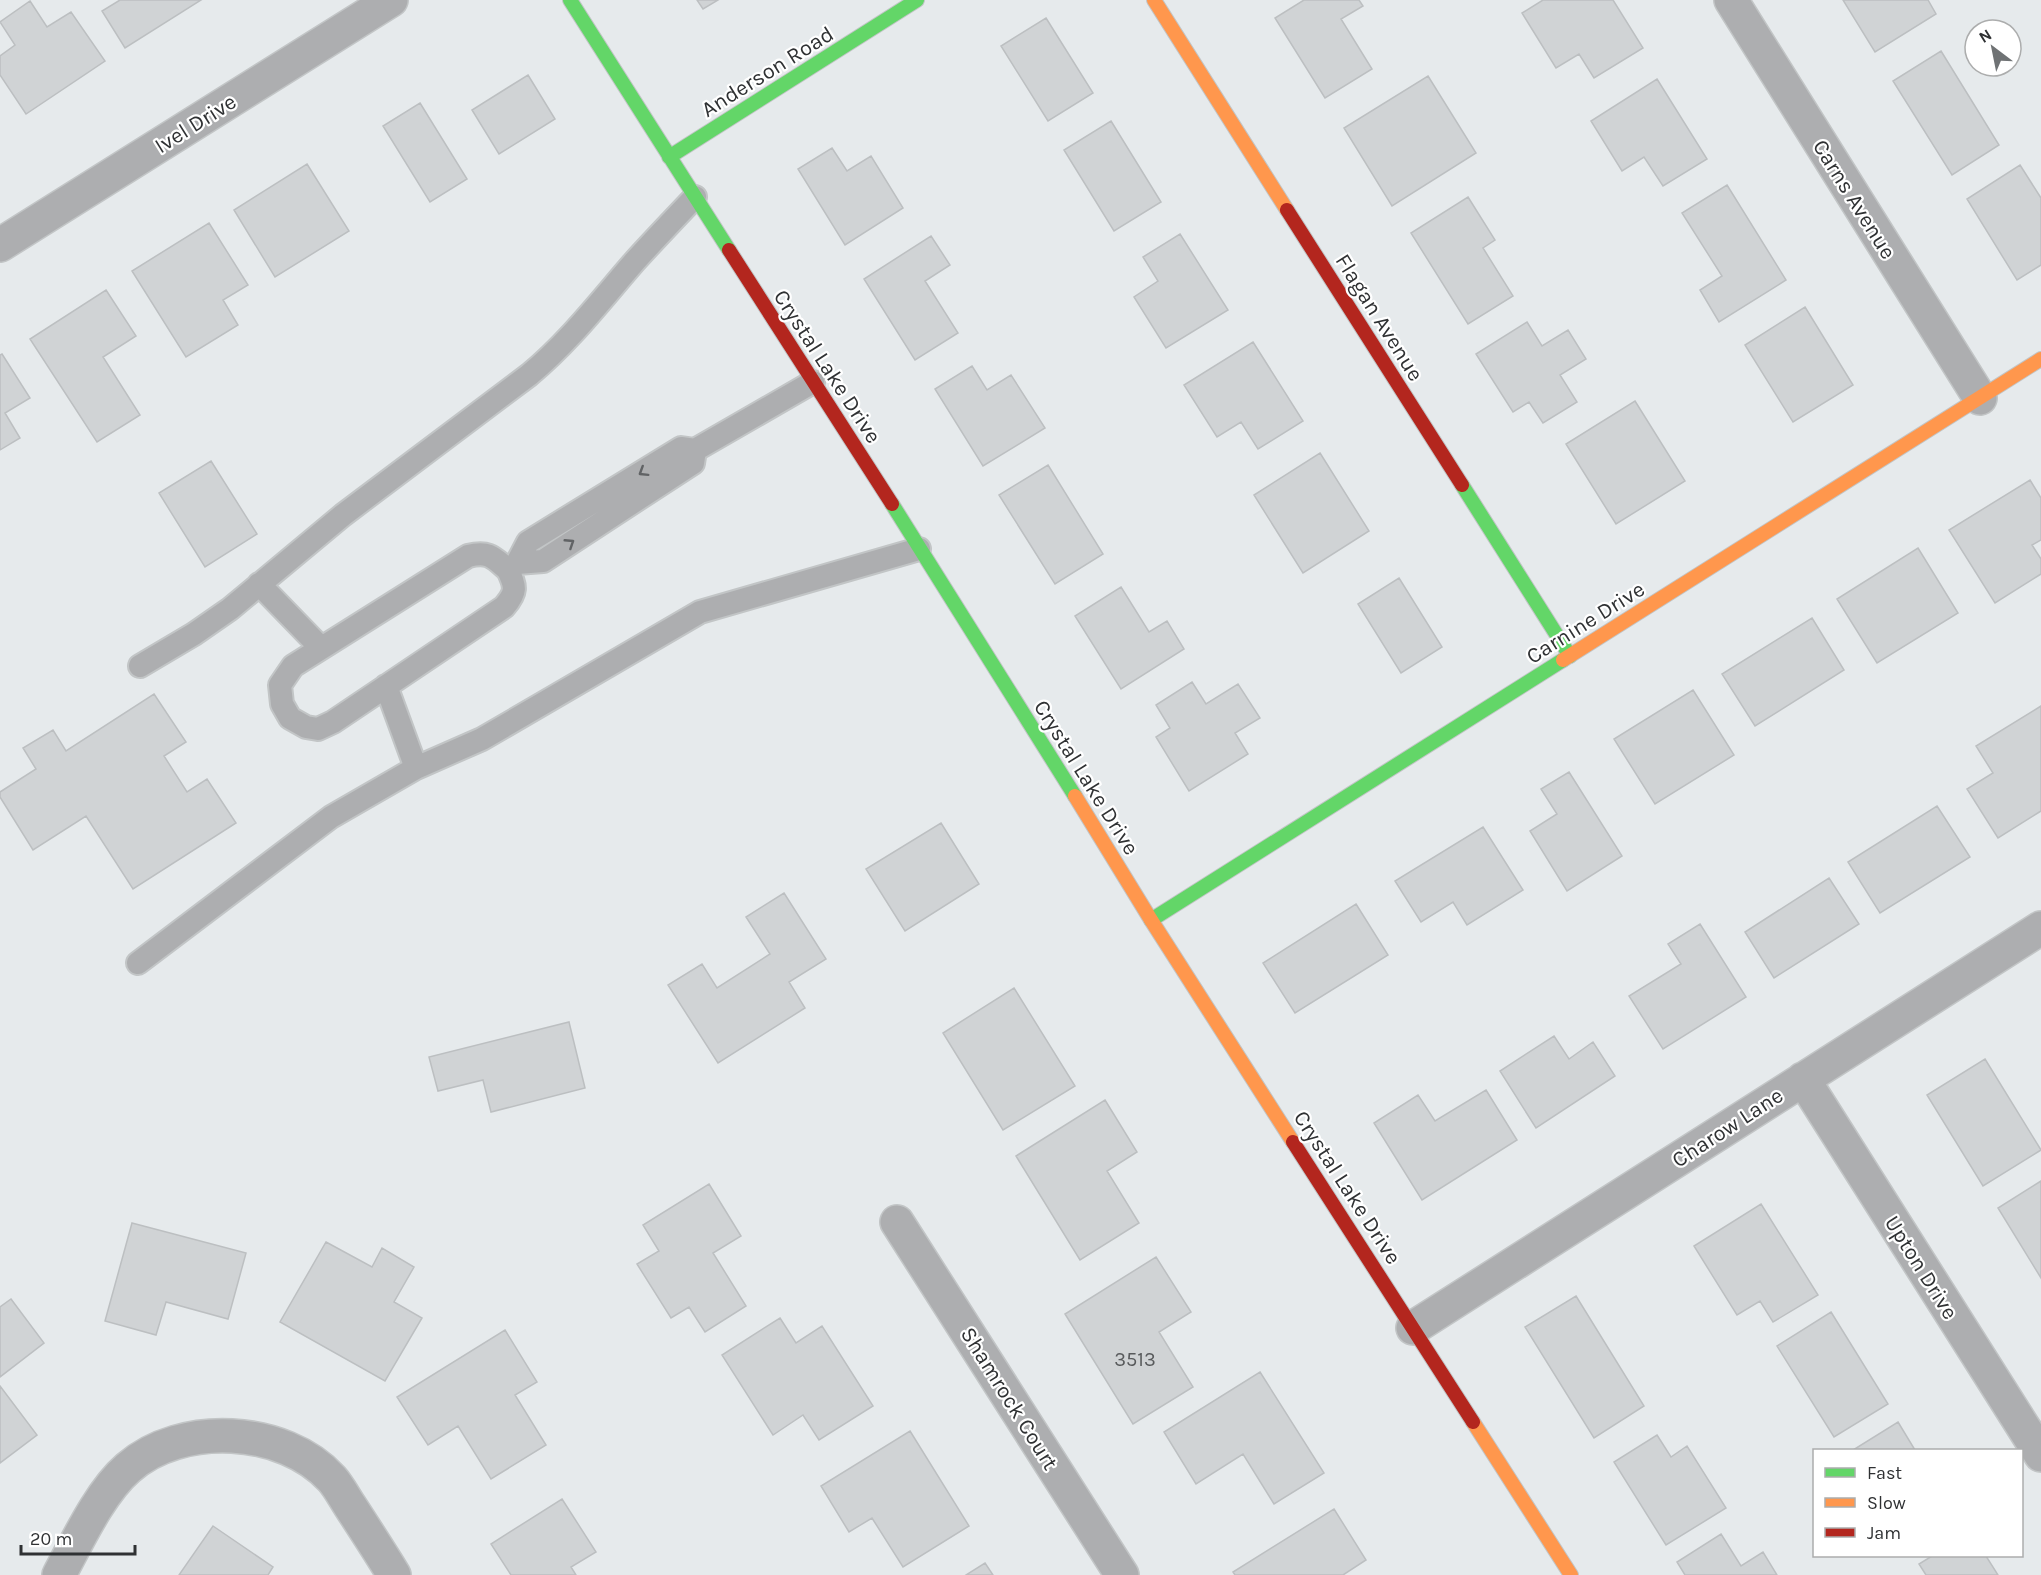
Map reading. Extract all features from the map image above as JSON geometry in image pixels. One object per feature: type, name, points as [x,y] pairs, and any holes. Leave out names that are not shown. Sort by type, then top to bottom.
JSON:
[{"type":"street","name":"Ivel Drive","points":[[0,245],[391,0]]},
{"type":"street","name":"Crystal Lake Drive","points":[[570,0],[919,549],[1151,920],[1571,1575]]},
{"type":"street","name":"Anderson Road","points":[[669,157],[917,0]]},
{"type":"street","name":"Flagan Avenue","points":[[1154,0],[1570,656]]},
{"type":"street","name":"Carns Avenue","points":[[1731,0],[1980,398]]},
{"type":"street","name":"Carnine Drive","points":[[1151,920],[2041,359]]},
{"type":"street","name":"Charow Lane","points":[[1413,1328],[2041,928]]},
{"type":"street","name":"Upton Drive","points":[[1803,1079],[2041,1455]]},
{"type":"street","name":"Shamrock Court","points":[[897,1222],[1122,1575]]},
{"type":"street","points":[[59,1575],[98,1503],[127,1468],[162,1446],[204,1436],[252,1437],[298,1453],[331,1479],[394,1575]]},
{"type":"lane","points":[[140,666],[194,634],[230,609],[343,515],[556,352],[695,197]]},
{"type":"lane","points":[[512,566],[514,596],[504,607],[333,722],[318,729],[306,727],[290,718],[282,704],[280,685],[293,666],[321,648],[468,556],[481,553],[512,566],[543,561],[693,463],[695,450],[813,382]]},
{"type":"lane","points":[[138,963],[331,817],[416,768],[482,739],[700,612],[919,549]]},
{"type":"lane","points":[[259,584],[321,648]]},
{"type":"lane","points":[[387,686],[416,768]]},
{"type":"building","points":[[120,0],[201,0],[125,48],[102,11]]},
{"type":"building","points":[[697,0],[718,0],[703,9]]},
{"type":"building","points":[[1304,0],[1359,0],[1363,6],[1341,19],[1372,69],[1325,98],[1275,18]]},
{"type":"building","points":[[1543,0],[1613,0],[1643,48],[1594,78],[1579,54],[1556,68],[1522,13]]},
{"type":"building","points":[[1843,0],[1928,0],[1936,14],[1875,52]]},
{"type":"building","points":[[30,1],[47,27],[71,12],[105,61],[26,114],[0,75],[0,56],[15,45],[0,22]]},
{"type":"building","points":[[1046,18],[1093,93],[1048,121],[1001,46]]},
{"type":"building","points":[[1941,51],[1999,145],[1952,175],[1893,81]]},
{"type":"building","points":[[528,75],[555,119],[499,154],[472,110]]},
{"type":"building","points":[[1428,76],[1476,153],[1392,206],[1344,128]]},
{"type":"building","points":[[1657,79],[1707,159],[1663,186],[1644,157],[1622,171],[1591,121]]},
{"type":"building","points":[[420,103],[467,179],[430,202],[383,126]]},
{"type":"building","points":[[1111,121],[1161,202],[1114,231],[1064,150]]},
{"type":"building","points":[[832,148],[847,171],[871,156],[903,208],[845,245],[798,169]]},
{"type":"building","points":[[307,164],[349,231],[275,277],[234,210]]},
{"type":"building","points":[[2020,165],[2041,198],[2041,265],[2017,280],[1967,199]]},
{"type":"building","points":[[1727,185],[1786,280],[1719,322],[1700,290],[1722,276],[1682,213]]},
{"type":"building","points":[[1468,197],[1495,240],[1483,248],[1513,296],[1468,324],[1411,233]]},
{"type":"building","points":[[209,223],[248,285],[223,300],[238,325],[186,357],[132,271]]},
{"type":"building","points":[[1180,234],[1228,310],[1166,348],[1134,297],[1158,281],[1143,257]]},
{"type":"building","points":[[931,236],[950,265],[925,281],[958,333],[915,360],[864,279]]},
{"type":"building","points":[[106,290],[136,336],[103,357],[140,415],[97,442],[30,339]]},
{"type":"building","points":[[1805,307],[1853,385],[1793,422],[1745,345]]},
{"type":"building","points":[[1527,322],[1542,346],[1568,330],[1586,359],[1560,375],[1577,402],[1543,423],[1529,402],[1513,412],[1476,354]]},
{"type":"building","points":[[1253,342],[1303,421],[1258,449],[1241,422],[1217,437],[1184,385]]},
{"type":"building","points":[[2,354],[30,398],[5,413],[20,438],[0,450],[0,355]]},
{"type":"building","points":[[972,366],[987,390],[1011,375],[1045,428],[983,466],[935,389]]},
{"type":"building","points":[[1635,401],[1685,481],[1616,524],[1566,444]]},
{"type":"building","points":[[1320,453],[1369,531],[1303,573],[1254,495]]},
{"type":"building","points":[[211,461],[257,534],[205,567],[159,493]]},
{"type":"building","points":[[1048,465],[1103,554],[1055,584],[999,495]]},
{"type":"building","points":[[2030,480],[2041,498],[2041,540],[2032,545],[2041,559],[2041,574],[1995,603],[1949,530]]},
{"type":"building","points":[[1918,548],[1958,613],[1877,663],[1837,599]]},
{"type":"building","points":[[1399,578],[1442,647],[1401,673],[1358,604]]},
{"type":"building","points":[[1121,587],[1149,632],[1167,621],[1184,649],[1121,689],[1075,616]]},
{"type":"building","points":[[1812,618],[1844,670],[1755,726],[1722,674]]},
{"type":"building","points":[[1192,682],[1206,704],[1238,684],[1260,718],[1235,733],[1248,754],[1189,791],[1156,737],[1170,728],[1156,705]]},
{"type":"building","points":[[1693,690],[1734,755],[1655,804],[1614,739]]},
{"type":"building","points":[[154,694],[186,742],[164,756],[187,792],[207,779],[236,823],[133,889],[86,816],[33,850],[0,797],[0,792],[36,769],[23,748],[53,730],[66,751]]},
{"type":"building","points":[[2041,706],[2041,811],[1998,838],[1967,789],[1993,773],[1976,746]]},
{"type":"building","points":[[1569,772],[1622,856],[1567,891],[1530,831],[1557,814],[1541,789]]},
{"type":"building","points":[[1937,806],[1970,857],[1880,913],[1848,862]]},
{"type":"building","points":[[941,823],[979,884],[905,931],[866,869]]},
{"type":"building","points":[[1483,827],[1523,890],[1467,925],[1453,902],[1421,922],[1395,881]]},
{"type":"building","points":[[1829,878],[1859,924],[1774,978],[1745,932]]},
{"type":"building","points":[[784,893],[826,959],[789,982],[805,1008],[718,1063],[668,985],[702,964],[717,988],[770,954],[746,917]]},
{"type":"building","points":[[1356,904],[1388,955],[1295,1013],[1263,963]]},
{"type":"building","points":[[1700,924],[1746,997],[1663,1049],[1629,996],[1681,964],[1668,944]]},
{"type":"building","points":[[1014,988],[1075,1086],[1003,1130],[943,1033]]},
{"type":"building","points":[[569,1022],[585,1088],[491,1112],[483,1080],[438,1091],[429,1057]]},
{"type":"building","points":[[1554,1036],[1569,1059],[1593,1042],[1615,1076],[1536,1128],[1500,1071]]},
{"type":"building","points":[[1985,1059],[2041,1150],[1983,1186],[1927,1095]]},
{"type":"building","points":[[1486,1090],[1517,1140],[1422,1200],[1374,1123],[1418,1095],[1435,1121]]},
{"type":"building","points":[[1105,1100],[1137,1152],[1107,1171],[1139,1223],[1080,1260],[1016,1156]]},
{"type":"building","points":[[2041,1181],[2041,1278],[1998,1208]]},
{"type":"building","points":[[709,1184],[741,1236],[713,1253],[746,1306],[705,1332],[689,1307],[671,1318],[637,1264],[659,1251],[643,1225]]},
{"type":"building","points":[[1761,1204],[1818,1295],[1773,1322],[1760,1301],[1737,1315],[1694,1246]]},
{"type":"building","points":[[132,1223],[246,1253],[228,1319],[166,1302],[156,1335],[105,1321]]},
{"type":"building","points":[[326,1242],[372,1267],[382,1248],[414,1267],[394,1302],[422,1318],[385,1381],[280,1322]]},
{"type":"building","points":[[1156,1257],[1191,1312],[1159,1332],[1193,1387],[1133,1424],[1065,1314]]},
{"type":"building","points":[[1576,1296],[1644,1406],[1594,1438],[1525,1327]]},
{"type":"building","points":[[11,1299],[44,1343],[0,1377],[0,1307]]},
{"type":"building","points":[[1831,1312],[1888,1404],[1834,1437],[1777,1346]]},
{"type":"building","points":[[780,1318],[796,1343],[822,1326],[873,1406],[819,1440],[803,1415],[773,1435],[722,1355]]},
{"type":"building","points":[[505,1330],[537,1382],[515,1395],[546,1445],[491,1479],[458,1426],[428,1445],[397,1397]]},
{"type":"building","points":[[1260,1372],[1324,1473],[1274,1504],[1243,1454],[1196,1484],[1164,1432]]},
{"type":"building","points":[[0,1386],[37,1435],[0,1463]]},
{"type":"building","points":[[1898,1422],[1914,1449],[1855,1449]]},
{"type":"building","points":[[910,1431],[969,1526],[903,1567],[872,1518],[849,1532],[821,1486]]},
{"type":"building","points":[[1657,1435],[1671,1457],[1687,1446],[1726,1508],[1666,1545],[1614,1462]]},
{"type":"building","points":[[562,1499],[596,1552],[571,1567],[576,1575],[511,1575],[491,1544]]},
{"type":"building","points":[[1334,1509],[1366,1560],[1343,1575],[1235,1575],[1233,1572]]},
{"type":"building","points":[[213,1526],[273,1567],[268,1575],[179,1575]]},
{"type":"building","points":[[1721,1534],[1741,1566],[1763,1552],[1777,1575],[1685,1575],[1677,1562]]},
{"type":"building","points":[[1930,1557],[1987,1557],[1998,1575],[1926,1575],[1919,1564]]},
{"type":"building","points":[[985,1563],[993,1575],[966,1575]]},
{"type":"traffic: fast","points":[[570,0],[729,250]]},
{"type":"traffic: fast","points":[[669,157],[917,0]]},
{"type":"traffic: fast","points":[[1462,485],[1570,656]]},
{"type":"traffic: fast","points":[[892,504],[1075,796]]},
{"type":"traffic: fast","points":[[1151,920],[1563,660]]},
{"type":"traffic: slow","points":[[1154,0],[1287,210]]},
{"type":"traffic: slow","points":[[1563,660],[2041,359]]},
{"type":"traffic: slow","points":[[1075,796],[1293,1142]]},
{"type":"traffic: slow","points":[[1473,1422],[1571,1575]]},
{"type":"traffic: jam","points":[[1287,210],[1462,485]]},
{"type":"traffic: jam","points":[[729,250],[892,504]]},
{"type":"traffic: jam","points":[[1293,1142],[1473,1422]]}]
